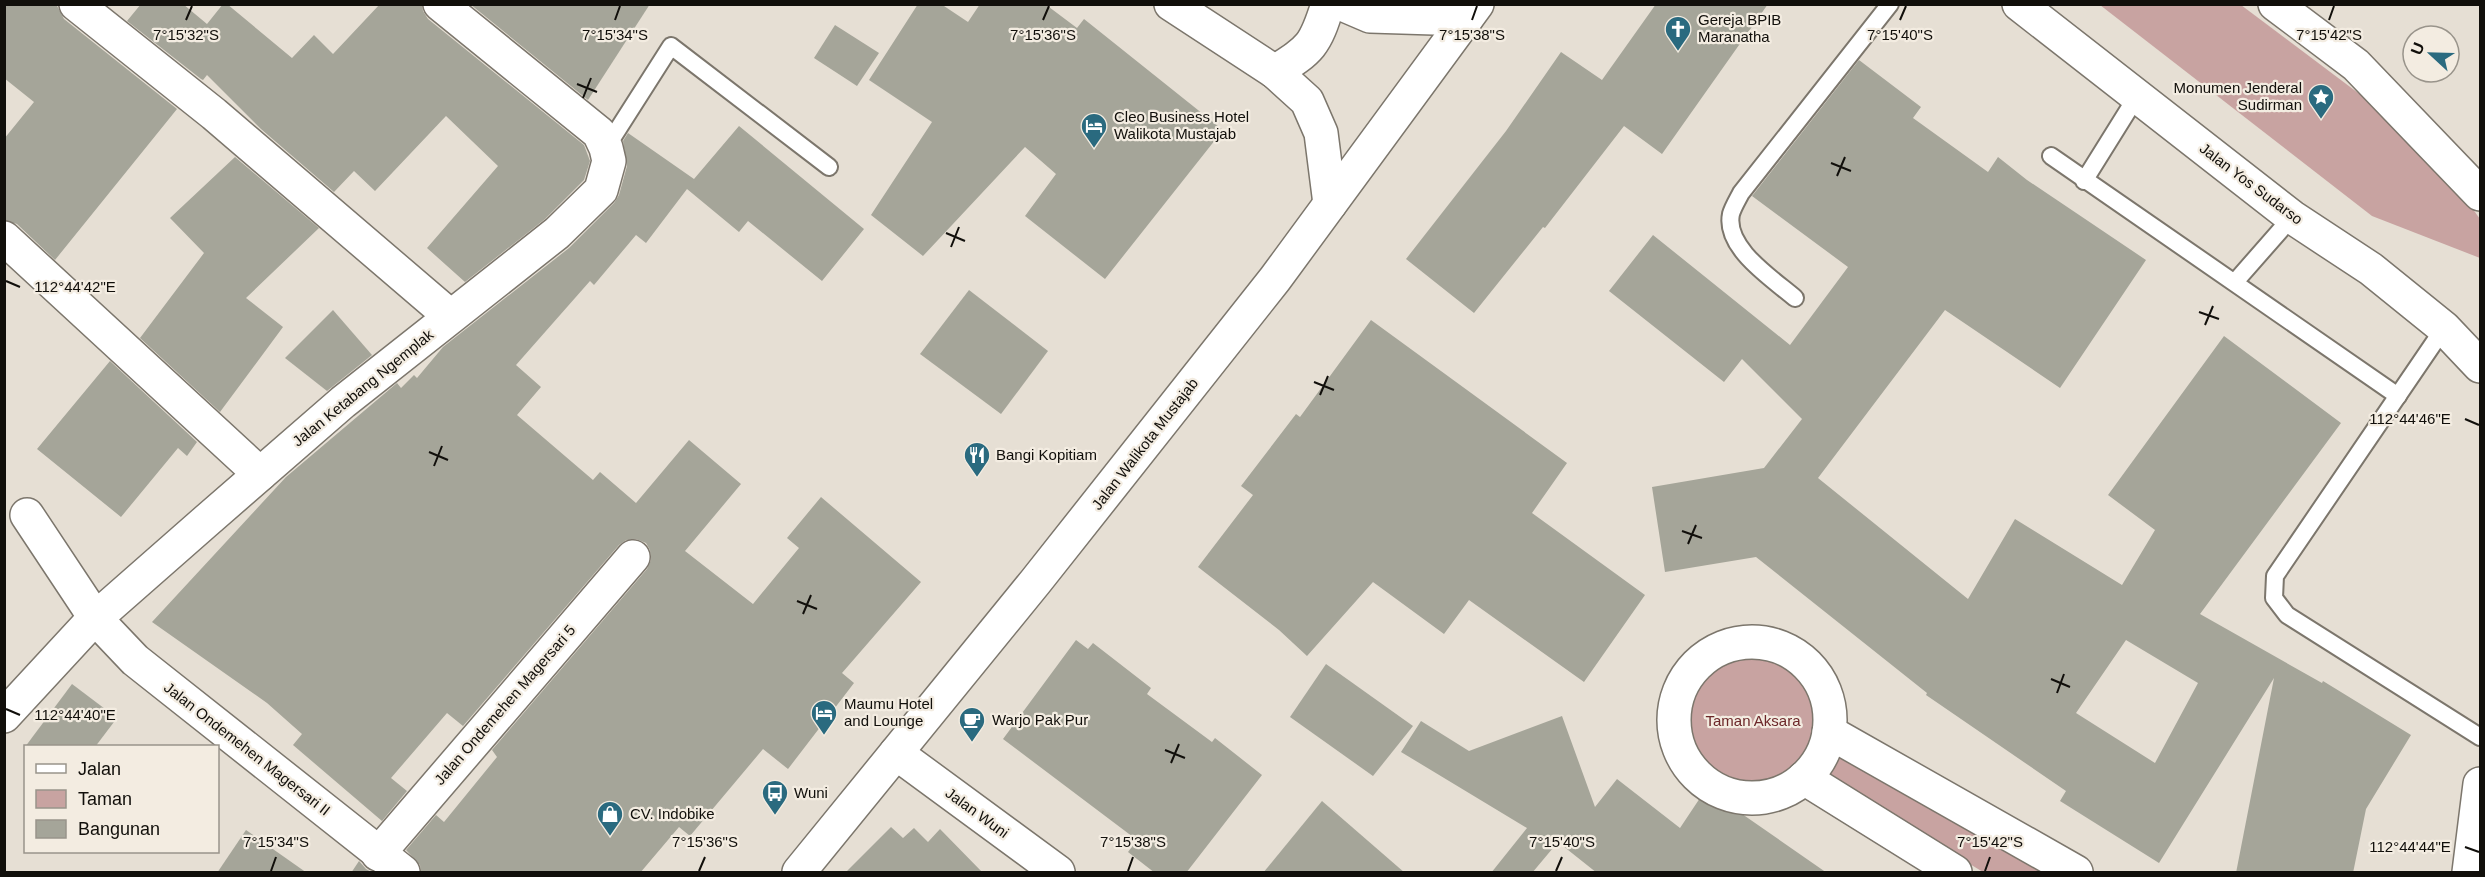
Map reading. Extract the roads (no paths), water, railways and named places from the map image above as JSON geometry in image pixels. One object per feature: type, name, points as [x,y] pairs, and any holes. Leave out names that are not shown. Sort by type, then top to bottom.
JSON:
[{"type":"street","points":[[76,4],[214,114],[450,316]]},
{"type":"street","points":[[440,4],[598,133],[606,148]]},
{"type":"street","points":[[1171,4],[1275,72],[1307,101],[1321,133],[1330,204]]},
{"type":"street","points":[[1275,72],[1304,54],[1315,43],[1328,4]]},
{"type":"street","points":[[1342,4],[1370,16],[1472,12]]},
{"type":"street","name":"Jalan Yos Sudarso","points":[[2019,4],[2292,218],[2371,269],[2444,328],[2481,366]]},
{"type":"street","points":[[2275,4],[2356,65],[2481,194]]},
{"type":"street","name":"Jalan Walikota Mustajab","points":[[799,873],[1065,544],[1275,279],[1472,12]]},
{"type":"street","name":"Jalan Ketabang Ngemplak","points":[[4,716],[96,620],[260,474],[343,402],[558,233],[601,190],[609,162],[606,148]]},
{"type":"street","points":[[4,238],[260,474]]},
{"type":"street","name":"Jalan Ondemehen Magersari II","points":[[27,515],[96,620],[135,660],[391,863]]},
{"type":"street","name":"Jalan Ondemehen Magersari 5","points":[[391,863],[633,557]]},
{"type":"street","points":[[1759,641],[1784,648],[1806,662],[1821,682],[1829,707],[1829,732],[1821,757],[1804,778],[1783,792],[1758,798],[1732,795],[1709,785],[1690,767],[1678,744],[1674,719],[1679,694],[1691,671],[1710,654],[1734,644],[1759,641]]},
{"type":"street","points":[[1829,732],[2076,873]]},
{"type":"street","name":"Jalan Wuni","points":[[896,753],[1058,873]]},
{"type":"street","points":[[1804,778],[1955,873]]},
{"type":"street","points":[[2469,873],[2481,784]]},
{"type":"lane","points":[[1795,298],[1741,251],[1732,235],[1731,215],[1742,193],[1890,4]]},
{"type":"lane","points":[[606,148],[671,46],[829,167]]},
{"type":"lane","points":[[2084,181],[2137,96]]},
{"type":"lane","points":[[2051,156],[2398,396]]},
{"type":"lane","points":[[2235,282],[2292,218]]},
{"type":"lane","points":[[2444,328],[2275,576],[2274,598],[2287,615],[2481,737]]},
{"type":"place","name":"Gereja BPIB Maranatha","points":[[1678,52]]},
{"type":"place","name":"Monumen Jenderal Sudirman","points":[[2321,120]]},
{"type":"place","name":"Cleo Business Hotel Walikota Mustajab","points":[[1094,149]]},
{"type":"place","name":"Bangi Kopitiam","points":[[977,478]]},
{"type":"place","name":"Maumu Hotel and Lounge","points":[[824,736]]},
{"type":"place","name":"Warjo Pak Pur","points":[[972,743]]},
{"type":"place","name":"Wuni","points":[[775,816]]},
{"type":"place","name":"CV. Indobike","points":[[610,837]]},
{"type":"park label","name":"Taman Aksara","points":[[1753,721]]}]
